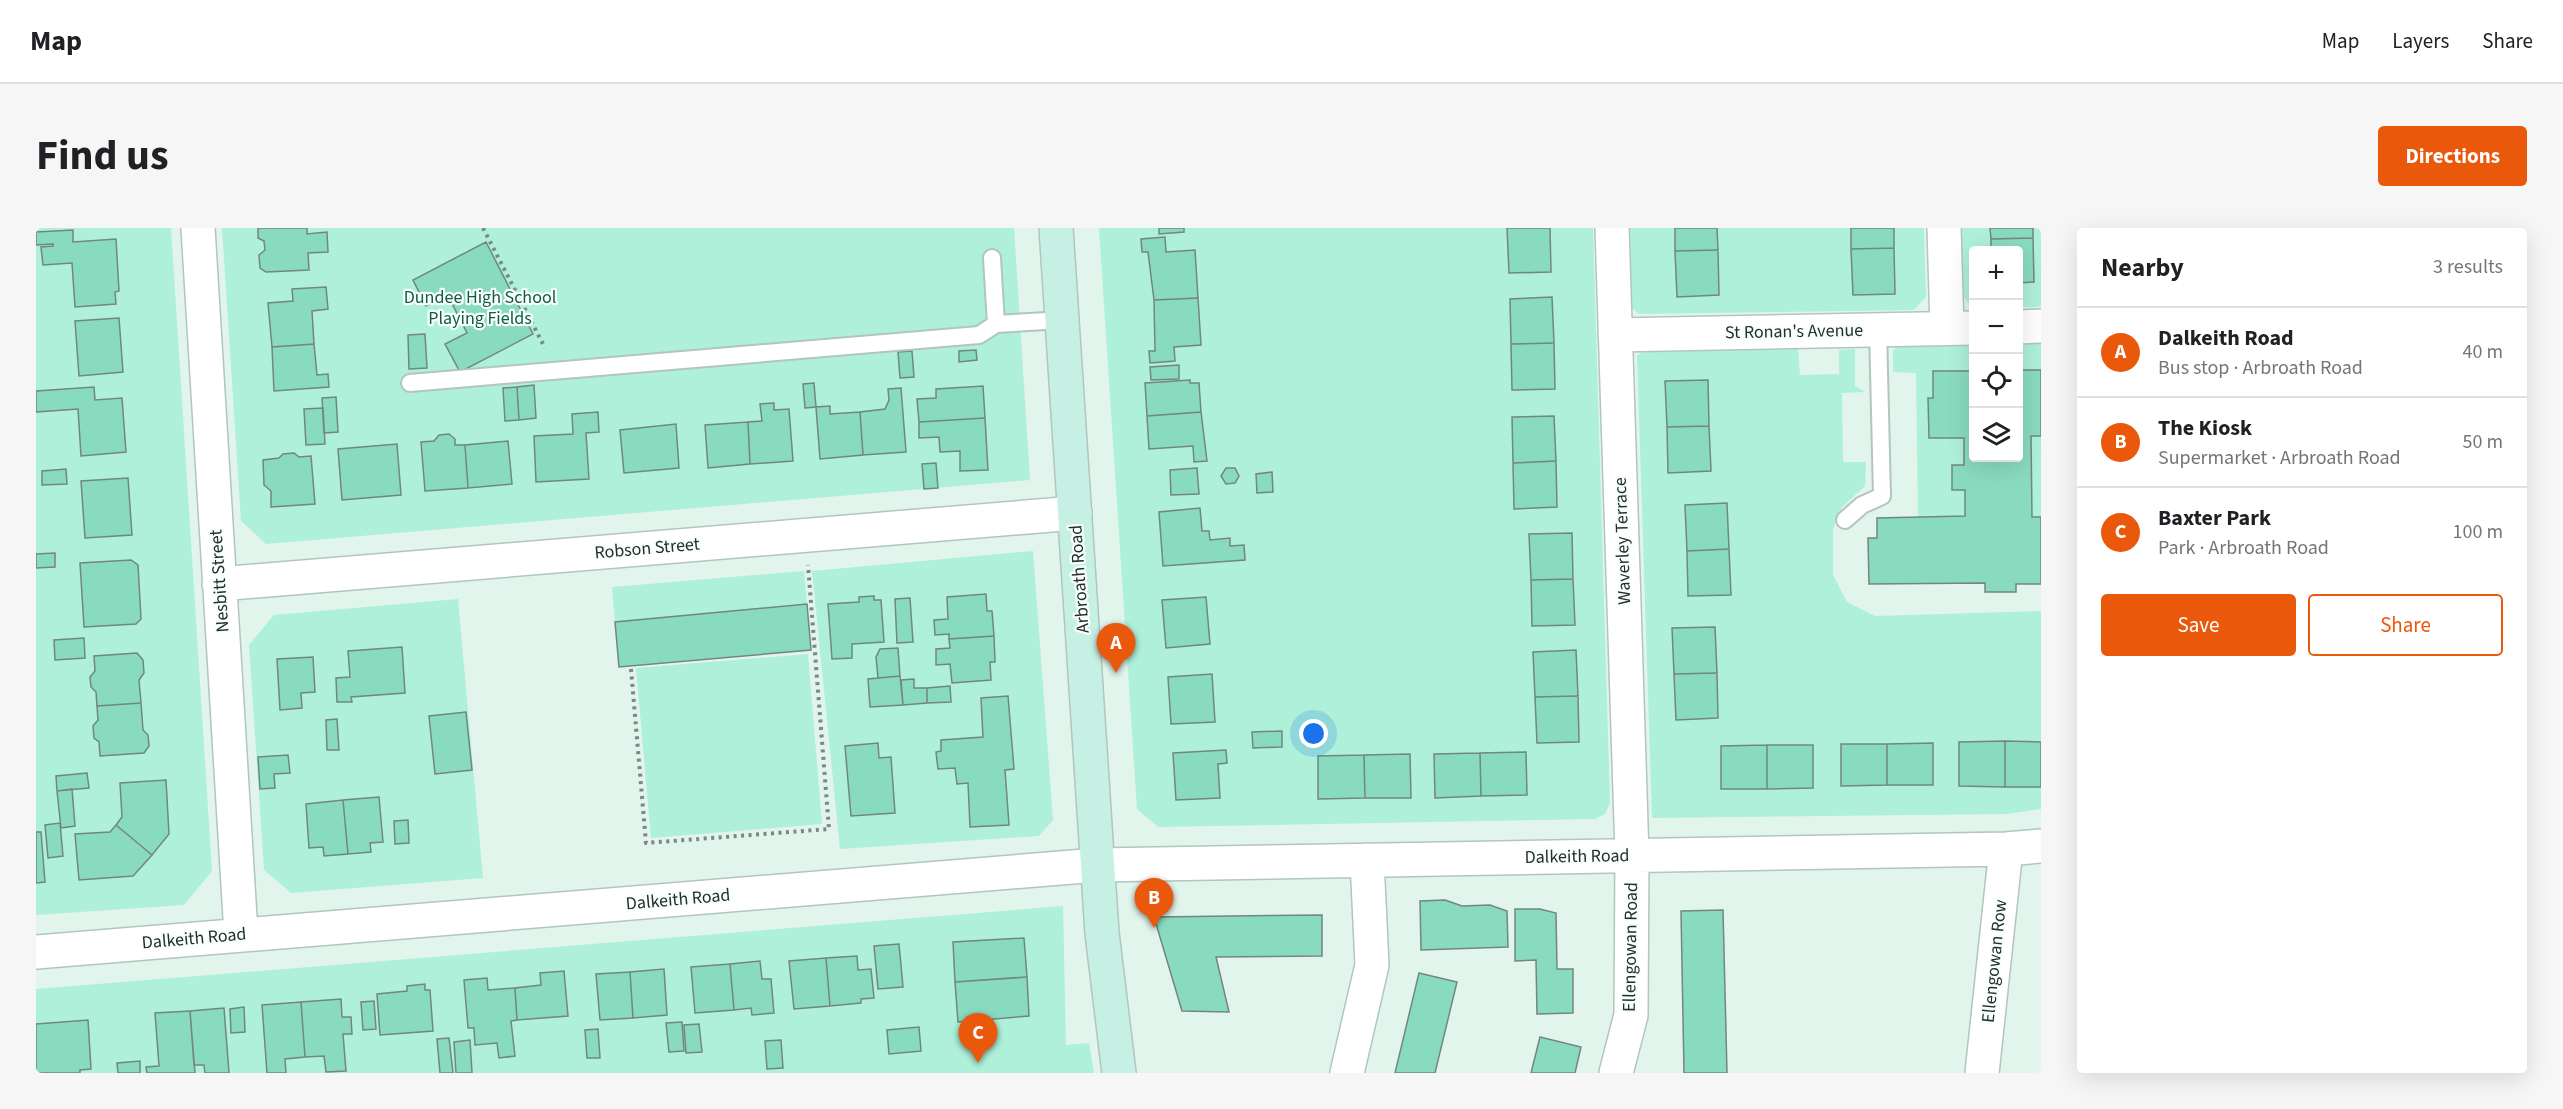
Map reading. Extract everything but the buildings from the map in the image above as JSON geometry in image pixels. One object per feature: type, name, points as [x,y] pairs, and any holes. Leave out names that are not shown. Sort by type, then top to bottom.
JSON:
[{"type":"main road","name":"Arbroath Road","points":[[1056,228],[1102,933],[1119,1073]]},
{"type":"street","name":"Nesbitt Street","points":[[198,228],[241,934]]},
{"type":"street","name":"Waverley Terrace","points":[[1612,228],[1632,855]]},
{"type":"street","points":[[1944,228],[1960,328]]},
{"type":"street","points":[[2023,327],[2041,326]]},
{"type":"street","name":"St Ronan's Avenue","points":[[1615,334],[1960,328]]},
{"type":"street","name":"Robson Street","points":[[219,584],[1075,513]]},
{"type":"street","name":"Dalkeith Road","points":[[36,952],[1097,865],[2006,849],[2041,846]]},
{"type":"street","name":"Ellengowan Row","points":[[1982,1073],[2006,849]]},
{"type":"street","name":"Ellengowan Road","points":[[1616,1073],[1631,1015],[1632,855]]},
{"type":"street","points":[[1347,1073],[1372,964],[1367,860]]},
{"type":"lane","points":[[992,258],[996,324]]},
{"type":"lane","points":[[410,383],[979,335],[996,324],[1063,320]]},
{"type":"lane","points":[[1845,520],[1862,505],[1882,496],[1878,329]]},
{"type":"path","points":[[483,228],[556,370]]},
{"type":"path","points":[[631,669],[646,843],[829,829],[805,535]]},
{"type":"green space","points":[[36,228],[171,228],[212,871],[184,905],[36,915]]},
{"type":"green space","name":"Dundee High School Playing Fields","points":[[222,228],[1014,228],[1030,480],[266,544],[241,521]]},
{"type":"green space","points":[[1099,228],[1593,228],[1610,803],[1605,814],[1595,819],[1158,827],[1137,809]]},
{"type":"green space","points":[[1630,228],[1924,228],[1926,297],[1914,310],[1639,314],[1632,308]]},
{"type":"green space","points":[[1961,228],[2041,228],[2041,307],[2023,307],[2023,246],[1969,246],[1969,304],[1963,295]]},
{"type":"green space","points":[[2041,338],[2041,370],[2023,370],[2023,339]]},
{"type":"green space","points":[[1969,340],[1969,371],[1933,371],[1933,398],[1928,399],[1929,438],[1964,438],[1964,465],[1952,465],[1952,489],[1965,490],[1965,516],[1918,517],[1916,373],[1893,372],[1893,351],[1903,341]]},
{"type":"green space","points":[[1798,349],[1800,375],[1839,374],[1839,350],[1855,349],[1855,386],[1865,392],[1842,393],[1843,462],[1866,462],[1865,486],[1842,507],[1833,529],[1833,575],[1847,602],[1875,616],[2041,611],[2041,809],[2007,814],[1652,818],[1637,356],[1642,352]]},
{"type":"green space","points":[[2031,436],[2041,436],[2041,517],[2032,517]]},
{"type":"green space","points":[[1033,551],[1053,820],[1039,836],[840,849],[812,571]]},
{"type":"green space","points":[[804,571],[807,604],[615,622],[612,587]]},
{"type":"green space","points":[[458,599],[483,878],[291,893],[264,870],[249,645],[274,615]]},
{"type":"green space","points":[[808,654],[822,824],[651,838],[636,668]]},
{"type":"green space","points":[[1063,906],[1066,1045],[1089,1043],[1094,1073],[36,1073],[36,989]]},
{"type":"place","name":"Dalkeith Road","points":[[1116,673]]},
{"type":"place","name":"The Kiosk","points":[[1154,928]]},
{"type":"place","name":"Baxter Park","points":[[978,1063]]}]
